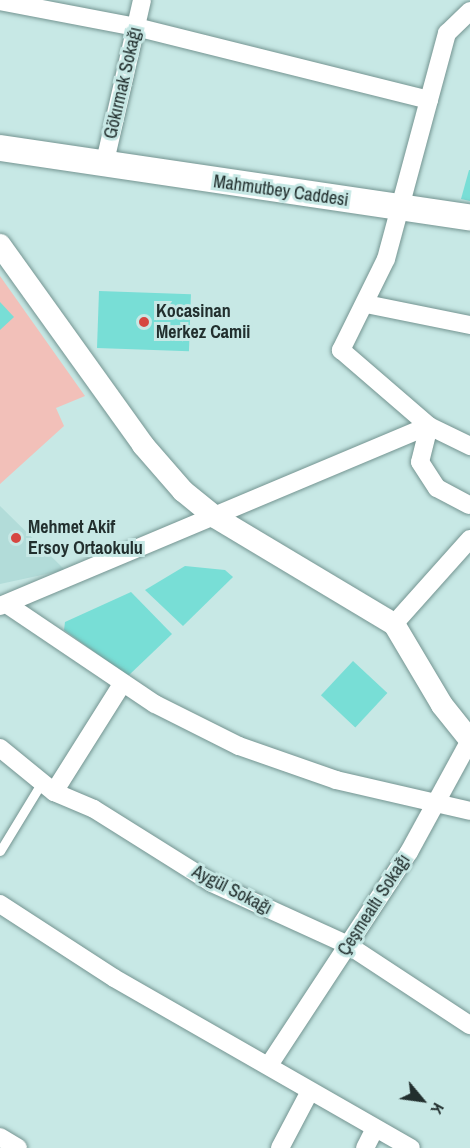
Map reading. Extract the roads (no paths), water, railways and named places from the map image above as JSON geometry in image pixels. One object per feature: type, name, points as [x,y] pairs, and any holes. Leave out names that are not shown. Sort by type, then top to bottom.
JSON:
[{"type":"main road","name":"Mahmutbey Caddesi","points":[[0,148],[98,166],[470,217]]},
{"type":"main road","name":"Mahmutbey Caddesi","points":[[0,161],[64,170],[98,166]]},
{"type":"street","name":"Gökırmak Sokağı","points":[[98,166],[142,0]]},
{"type":"street","points":[[0,1],[136,27],[429,100]]},
{"type":"street","points":[[470,11],[447,33],[400,207],[366,304],[340,350],[429,426],[470,446]]},
{"type":"street","points":[[0,245],[143,445],[215,517],[394,624],[442,705],[470,740]]},
{"type":"street","points":[[366,304],[470,325]]},
{"type":"street","points":[[4,606],[429,426]]},
{"type":"street","points":[[429,426],[420,462],[437,488],[470,505]]},
{"type":"street","points":[[394,624],[470,539]]},
{"type":"street","points":[[4,606],[122,684],[239,746],[336,780],[437,801],[470,811]]},
{"type":"street","points":[[48,787],[122,684]]},
{"type":"street","name":"Çeşmealtı Sokağı","points":[[269,1065],[348,945],[437,801],[470,740]]},
{"type":"street","name":"Aygül Sokağı","points":[[0,748],[48,787],[94,809],[212,883],[348,945],[470,1025]]},
{"type":"street","points":[[0,904],[114,978],[411,1148]]},
{"type":"street","points":[[280,1148],[310,1091]]},
{"type":"street","points":[[365,1148],[375,1128]]},
{"type":"street","points":[[0,1137],[18,1148]]},
{"type":"lane","points":[[0,851],[48,787]]},
{"type":"place","name":"Kocasinan Merkez Camii","points":[[144,322]]},
{"type":"place","name":"Mehmet Akif Ersoy Ortaokulu","points":[[16,538]]}]
